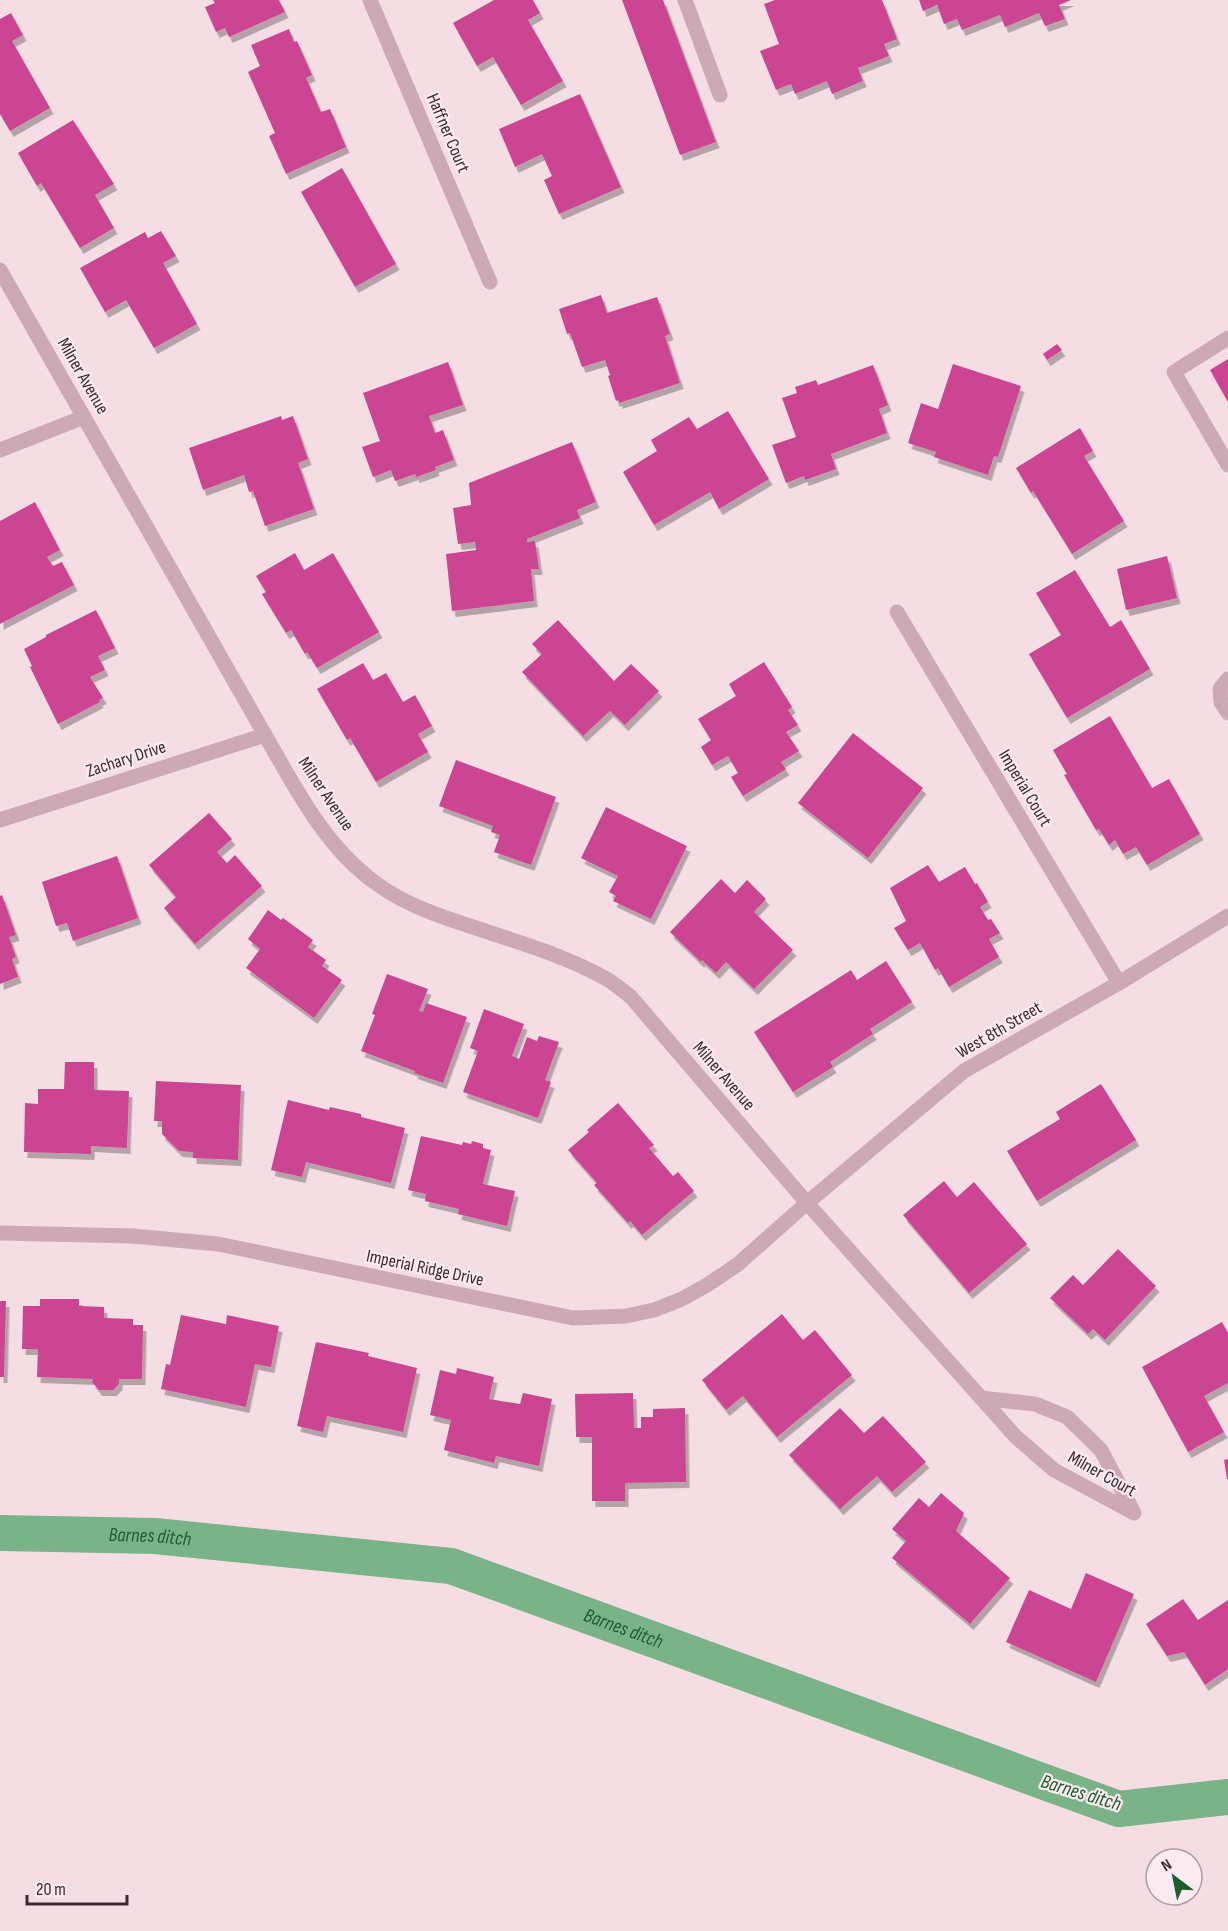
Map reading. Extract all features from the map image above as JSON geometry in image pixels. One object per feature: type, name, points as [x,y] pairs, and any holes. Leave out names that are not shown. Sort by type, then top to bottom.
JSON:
[{"type":"street","name":"Haffner Court","points":[[370,0],[490,282]]},
{"type":"street","points":[[685,0],[720,95]]},
{"type":"street","name":"Milner Avenue","points":[[0,270],[303,802],[324,832],[376,884],[403,900],[428,912],[542,950],[607,979],[631,997],[807,1203]]},
{"type":"street","points":[[1228,338],[1174,372],[1228,465]]},
{"type":"street","points":[[0,450],[84,417]]},
{"type":"street","name":"Imperial Court","points":[[897,612],[1119,983]]},
{"type":"street","points":[[1228,679],[1220,689],[1221,702],[1228,714]]},
{"type":"street","name":"Zachary Drive","points":[[0,820],[265,735]]},
{"type":"street","name":"West 8th Street","points":[[807,1203],[964,1071],[1119,983],[1228,916]]},
{"type":"street","name":"Imperial Ridge Drive","points":[[0,1233],[133,1236],[218,1244],[544,1313],[598,1319],[654,1310],[682,1299],[737,1265],[807,1203]]},
{"type":"street","name":"Milner Court","points":[[807,1203],[981,1398],[1016,1437],[1054,1470],[1134,1513],[1101,1450],[1067,1417],[1035,1404],[981,1398]]},
{"type":"building","points":[[213,0],[279,0],[285,12],[229,37],[225,28],[216,32],[205,7],[215,3]]},
{"type":"building","points":[[494,0],[533,0],[540,13],[528,20],[563,81],[521,105],[493,57],[477,66],[453,23]]},
{"type":"building","points":[[622,0],[663,0],[716,142],[680,155]]},
{"type":"building","points":[[775,0],[882,0],[897,39],[884,44],[889,56],[858,68],[863,81],[832,94],[827,81],[795,94],[791,84],[776,90],[760,51],[779,44],[764,4]]},
{"type":"building","points":[[919,0],[1071,0],[1059,5],[1065,19],[1045,26],[1039,13],[1005,27],[1000,15],[962,30],[957,19],[944,24],[937,5],[923,11]]},
{"type":"building","points":[[11,13],[23,35],[12,41],[50,108],[10,131],[0,114],[0,19]]},
{"type":"building","points":[[289,29],[312,75],[306,78],[321,112],[330,109],[346,147],[286,174],[269,136],[275,133],[248,72],[260,66],[251,45]]},
{"type":"building","points":[[580,94],[621,187],[559,214],[544,180],[552,176],[542,154],[515,167],[499,129]]},
{"type":"building","points":[[73,120],[114,184],[95,195],[114,228],[80,248],[41,183],[37,186],[18,153]]},
{"type":"building","points":[[342,168],[396,264],[355,287],[301,192]]},
{"type":"building","points":[[161,231],[176,256],[163,263],[197,324],[154,348],[126,300],[105,312],[80,268],[145,232],[148,238]]},
{"type":"building","points":[[601,295],[607,313],[657,297],[670,334],[665,336],[680,383],[619,403],[619,400],[616,401],[605,360],[582,367],[559,309]]},
{"type":"building","points":[[1057,344],[1062,350],[1047,360],[1043,354]]},
{"type":"building","points":[[1228,359],[1228,402],[1210,370]]},
{"type":"building","points":[[448,362],[463,405],[429,416],[435,433],[443,430],[454,460],[416,477],[415,474],[395,481],[391,470],[373,477],[362,447],[380,441],[363,393]]},
{"type":"building","points":[[953,364],[1021,386],[998,457],[994,456],[988,475],[934,457],[936,452],[908,443],[921,403],[938,409]]},
{"type":"building","points":[[873,365],[888,405],[879,409],[887,433],[831,454],[836,469],[805,480],[804,476],[786,483],[772,445],[796,437],[782,398],[797,393],[795,387],[816,380],[818,385]]},
{"type":"building","points":[[728,411],[769,479],[719,509],[710,492],[654,525],[623,472],[657,451],[651,440],[689,417],[697,429]]},
{"type":"building","points":[[281,416],[282,420],[293,416],[308,459],[298,463],[314,509],[265,526],[253,491],[249,492],[244,475],[203,490],[189,448]]},
{"type":"building","points":[[1080,428],[1093,451],[1084,456],[1124,521],[1072,554],[1016,468]]},
{"type":"building","points":[[572,442],[596,502],[577,510],[580,518],[527,539],[527,542],[535,541],[539,569],[531,569],[534,601],[452,611],[446,554],[476,550],[475,542],[458,544],[453,508],[471,505],[469,483]]},
{"type":"building","points":[[35,502],[60,550],[47,557],[53,566],[62,562],[74,585],[0,624],[0,521]]},
{"type":"building","points":[[295,553],[304,570],[333,553],[379,632],[317,668],[307,652],[305,654],[291,630],[286,633],[262,594],[266,592],[256,576]]},
{"type":"building","points":[[1167,556],[1177,598],[1126,610],[1117,569]]},
{"type":"building","points":[[1075,570],[1110,627],[1121,620],[1150,669],[1067,718],[1029,654],[1061,635],[1036,593]]},
{"type":"building","points":[[96,610],[115,648],[98,656],[105,670],[90,677],[103,698],[99,700],[100,702],[58,724],[30,667],[32,666],[24,649],[46,635]]},
{"type":"building","points":[[558,620],[614,681],[631,664],[659,691],[625,725],[610,711],[583,736],[522,672],[542,654],[532,644]]},
{"type":"building","points":[[764,662],[792,707],[788,710],[798,725],[786,732],[799,751],[781,762],[786,769],[743,796],[731,777],[738,773],[728,756],[712,765],[701,747],[711,740],[698,719],[736,696],[729,684]]},
{"type":"building","points":[[363,663],[373,680],[386,673],[403,702],[415,695],[432,726],[418,734],[428,752],[376,782],[350,738],[347,740],[317,689]]},
{"type":"building","points":[[1110,716],[1152,788],[1169,779],[1200,834],[1147,865],[1136,847],[1123,854],[1115,840],[1109,845],[1099,829],[1096,830],[1064,775],[1067,774],[1053,750]]},
{"type":"building","points":[[853,733],[923,788],[868,858],[798,803]]},
{"type":"building","points":[[456,760],[556,797],[531,865],[494,852],[500,835],[491,832],[493,826],[439,806]]},
{"type":"building","points":[[606,807],[687,846],[651,919],[613,901],[616,896],[609,892],[618,876],[581,858]]},
{"type":"building","points":[[209,813],[232,839],[217,852],[227,863],[235,855],[262,886],[195,944],[164,908],[176,897],[149,865]]},
{"type":"building","points":[[117,856],[138,918],[73,941],[67,923],[56,926],[42,882]]},
{"type":"building","points":[[928,865],[939,882],[965,867],[988,902],[980,907],[1000,933],[989,939],[999,957],[949,987],[938,968],[935,970],[920,943],[908,950],[894,928],[906,921],[890,888]]},
{"type":"building","points":[[721,879],[735,893],[747,880],[766,899],[754,912],[793,950],[754,989],[726,962],[716,973],[670,932]]},
{"type":"building","points":[[2,895],[16,935],[9,937],[16,957],[12,959],[18,977],[0,984],[0,896]]},
{"type":"building","points":[[268,910],[313,940],[308,947],[326,960],[322,966],[342,980],[314,1018],[246,968],[260,949],[248,939]]},
{"type":"building","points":[[886,961],[912,1002],[870,1029],[873,1034],[830,1062],[833,1067],[793,1092],[754,1032],[851,970],[857,980]]},
{"type":"building","points":[[387,974],[428,989],[419,1011],[423,1012],[426,1003],[467,1017],[443,1083],[361,1051]]},
{"type":"building","points":[[484,1009],[524,1024],[512,1056],[519,1059],[527,1037],[537,1041],[539,1036],[559,1042],[545,1080],[551,1082],[538,1118],[463,1092],[478,1051],[470,1048]]},
{"type":"building","points":[[65,1062],[94,1062],[94,1090],[129,1091],[127,1148],[91,1146],[91,1154],[24,1152],[25,1103],[38,1104],[38,1089],[64,1089]]},
{"type":"building","points":[[156,1081],[241,1085],[238,1160],[193,1158],[193,1152],[179,1151],[162,1134],[162,1121],[154,1121]]},
{"type":"building","points":[[1101,1084],[1136,1140],[1037,1201],[1007,1151],[1060,1119],[1056,1112]]},
{"type":"building","points":[[288,1100],[329,1110],[330,1107],[361,1114],[361,1117],[405,1128],[391,1183],[306,1162],[302,1177],[271,1170]]},
{"type":"building","points":[[618,1103],[654,1145],[649,1148],[673,1176],[678,1172],[694,1191],[642,1235],[594,1185],[597,1183],[568,1150]]},
{"type":"building","points":[[421,1136],[462,1145],[463,1142],[471,1144],[472,1141],[483,1144],[483,1148],[491,1150],[483,1184],[515,1191],[507,1226],[458,1214],[459,1209],[425,1201],[426,1194],[408,1190]]},
{"type":"building","points":[[944,1181],[957,1197],[974,1182],[1027,1244],[969,1293],[903,1215]]},
{"type":"building","points":[[1118,1249],[1156,1286],[1105,1340],[1093,1329],[1088,1334],[1050,1298],[1073,1275],[1083,1285]]},
{"type":"building","points":[[40,1299],[79,1299],[79,1306],[104,1307],[104,1318],[133,1319],[133,1325],[143,1325],[142,1379],[119,1379],[119,1384],[113,1390],[99,1390],[92,1382],[93,1379],[37,1377],[38,1349],[22,1349],[23,1306],[40,1306]]},
{"type":"building","points":[[0,1301],[6,1301],[4,1377],[0,1377]]},
{"type":"building","points":[[782,1314],[803,1340],[815,1330],[852,1375],[777,1437],[743,1396],[726,1410],[702,1380]]},
{"type":"building","points":[[181,1315],[226,1324],[227,1315],[279,1326],[271,1367],[255,1364],[246,1407],[161,1389],[166,1364],[170,1365]]},
{"type":"building","points":[[1222,1322],[1228,1333],[1228,1383],[1204,1396],[1224,1432],[1188,1452],[1142,1367]]},
{"type":"building","points":[[316,1342],[369,1353],[368,1356],[417,1368],[403,1432],[327,1416],[323,1432],[297,1426]]},
{"type":"building","points":[[457,1368],[494,1377],[489,1399],[520,1404],[523,1393],[552,1399],[539,1466],[496,1456],[494,1463],[444,1450],[451,1420],[430,1415],[440,1370],[456,1374]]},
{"type":"building","points":[[633,1393],[634,1428],[641,1428],[641,1417],[653,1417],[653,1409],[685,1408],[686,1482],[625,1483],[625,1501],[592,1501],[592,1437],[576,1437],[575,1394]]},
{"type":"building","points":[[840,1408],[864,1433],[883,1416],[926,1462],[892,1492],[877,1476],[840,1509],[789,1455]]},
{"type":"building","points":[[1228,1459],[1228,1479],[1227,1479],[1224,1460]]},
{"type":"building","points":[[941,1493],[964,1513],[956,1531],[1010,1578],[970,1624],[892,1558],[906,1541],[892,1529],[919,1498],[929,1507]]},
{"type":"building","points":[[1086,1573],[1134,1594],[1096,1682],[1006,1642],[1029,1590],[1071,1609]]},
{"type":"building","points":[[1183,1599],[1198,1620],[1228,1600],[1228,1669],[1205,1685],[1184,1652],[1167,1656],[1146,1624]]},
{"type":"waterway","name":"Barnes ditch","points":[[0,1533],[155,1536],[451,1566],[1119,1809],[1228,1797]]}]
